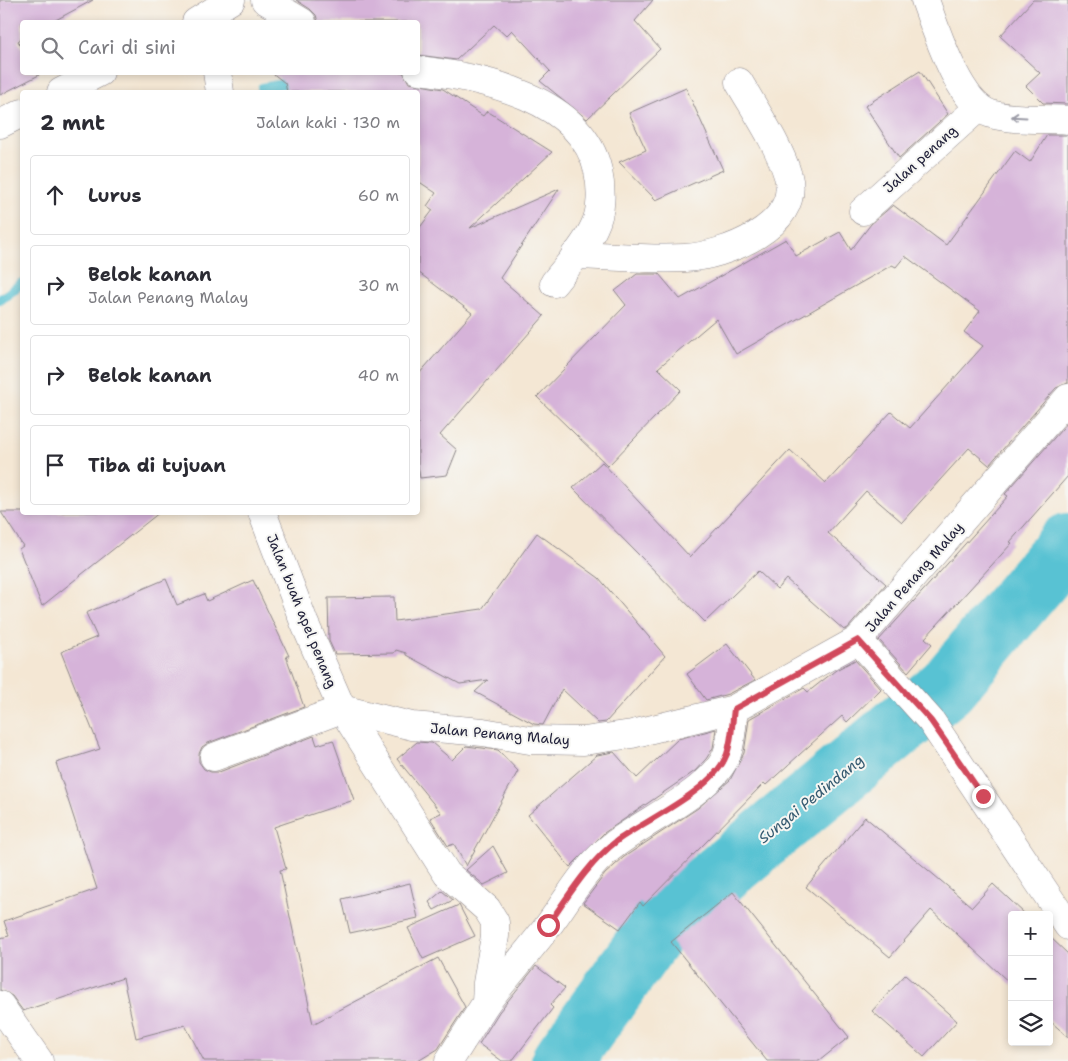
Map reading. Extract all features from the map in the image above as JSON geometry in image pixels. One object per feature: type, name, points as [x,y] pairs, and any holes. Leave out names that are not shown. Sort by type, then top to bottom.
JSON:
[{"type":"street","points":[[203,20],[231,0]]},
{"type":"street","points":[[265,0],[299,20]]},
{"type":"street","points":[[925,0],[957,78],[978,108],[1003,116],[1068,120]]},
{"type":"street","points":[[420,70],[451,74],[524,95],[557,113],[586,140],[597,166],[601,184],[600,204],[594,227],[554,284]]},
{"type":"street","points":[[65,90],[94,75]]},
{"type":"street","points":[[217,75],[220,90]]},
{"type":"street","points":[[574,255],[694,257],[718,252],[748,240],[769,227],[779,217],[789,191],[788,177],[770,138],[739,82]]},
{"type":"street","name":"Jalan penang","points":[[863,211],[978,108]]},
{"type":"street","points":[[0,124],[20,114]]},
{"type":"street","name":"Jalan Penang Malay","points":[[342,709],[412,726],[474,730],[530,740],[584,741],[632,734],[734,709],[858,640],[1068,398]]},
{"type":"street","name":"Jalan buah apel penang","points":[[263,515],[304,622],[342,709],[447,874],[487,909],[495,922],[495,936],[486,1003]]},
{"type":"street","points":[[858,640],[931,721],[1068,926]]},
{"type":"street","points":[[214,757],[342,709]]},
{"type":"street","points":[[449,1061],[486,1003],[601,855],[618,840],[668,811],[721,765],[729,746],[734,709]]},
{"type":"street","points":[[0,1004],[39,1061]]},
{"type":"building","points":[[0,0],[93,0],[56,20],[20,20],[20,40],[18,41],[20,44],[20,75],[39,75],[0,95]]},
{"type":"building","points":[[296,0],[653,0],[635,21],[660,49],[587,119],[540,81],[550,71],[512,30],[506,36],[494,25],[456,60],[420,55],[420,20],[317,20],[316,15]]},
{"type":"building","points":[[1033,0],[1068,0],[1068,104],[1043,103],[1026,86],[1040,73],[1000,36]]},
{"type":"building","points":[[920,71],[948,114],[899,158],[865,106]]},
{"type":"building","points":[[275,75],[405,75],[409,83],[443,89],[483,116],[487,111],[552,152],[470,228],[559,189],[500,278],[544,316],[440,435],[457,450],[447,475],[420,478],[420,373],[472,313],[420,274],[420,227],[433,210],[427,206],[436,193],[420,182],[420,90],[287,90],[285,83]]},
{"type":"building","points":[[686,88],[723,170],[656,200],[619,162],[646,150],[629,113]]},
{"type":"building","points":[[1047,135],[1068,135],[1068,383],[1056,388],[989,465],[969,448],[902,522],[866,491],[828,533],[886,584],[848,628],[844,630],[786,579],[777,589],[758,571],[705,622],[573,488],[602,462],[690,557],[790,450],[826,483],[891,412],[910,428],[983,346],[964,332],[980,311],[905,256],[896,267],[892,265],[736,354],[716,319],[658,368],[681,390],[608,466],[537,397],[626,305],[615,291],[637,274],[659,274],[680,299],[786,239],[796,256],[840,232],[851,250],[871,224],[893,205],[946,245],[1015,151],[1030,162]]},
{"type":"building","points":[[1068,422],[1068,476],[1010,542],[1012,543],[925,638],[932,644],[908,672],[879,640],[1008,496],[1005,494]]},
{"type":"building","points":[[1,512],[20,512],[20,515],[156,515],[42,606],[19,549],[23,546]]},
{"type":"building","points":[[537,533],[599,578],[665,656],[606,722],[598,723],[562,689],[543,725],[534,724],[475,692],[488,680],[460,684],[406,655],[406,653],[396,650],[394,653],[335,654],[329,641],[328,598],[394,597],[395,621],[482,609]]},
{"type":"building","points":[[166,579],[177,605],[204,594],[207,601],[253,580],[289,656],[286,656],[304,707],[208,743],[202,747],[199,754],[199,762],[204,769],[211,772],[219,772],[314,736],[317,745],[333,740],[354,800],[274,827],[286,869],[280,870],[313,1024],[438,958],[465,1007],[438,1049],[418,1061],[204,1061],[185,1025],[136,1038],[123,978],[23,1011],[12,996],[0,990],[0,938],[9,936],[4,921],[97,889],[56,763],[100,749],[61,652],[97,637],[86,613]]},
{"type":"building","points":[[727,644],[755,680],[728,694],[706,700],[687,674]]},
{"type":"building","points":[[855,660],[881,689],[847,722],[842,716],[766,785],[764,783],[643,906],[640,902],[620,929],[583,903],[605,874],[624,857],[698,808],[730,780],[744,753],[749,719],[804,688],[808,692],[836,670]]},
{"type":"building","points":[[716,729],[713,748],[695,771],[604,833],[570,867],[528,815],[597,755],[614,752],[637,778],[678,739]]},
{"type":"building","points":[[417,742],[432,743],[452,760],[466,746],[498,750],[518,771],[466,866],[454,844],[448,846],[430,818],[441,813],[397,759]]},
{"type":"building","points":[[865,817],[972,907],[993,884],[1022,911],[1008,911],[1008,981],[931,910],[890,957],[806,887]]},
{"type":"building","points":[[493,846],[508,873],[484,885],[466,870]]},
{"type":"building","points":[[410,883],[418,918],[350,933],[342,899]]},
{"type":"building","points":[[442,891],[453,900],[434,910],[429,902]]},
{"type":"building","points":[[733,892],[849,1037],[819,1061],[767,1061],[671,942]]},
{"type":"building","points":[[459,905],[475,936],[423,959],[408,928]]},
{"type":"building","points":[[1053,940],[1068,954],[1068,1037],[1053,1024]]},
{"type":"building","points":[[536,966],[565,988],[550,1005],[553,1008],[512,1061],[502,1061],[479,1044],[499,1012]]},
{"type":"building","points":[[905,975],[957,1021],[924,1057],[872,1011]]},
{"type":"waterway","points":[[262,88],[298,81]]},
{"type":"waterway","points":[[0,300],[20,285]]},
{"type":"waterway","name":"Sungai Pedindang","points":[[562,1061],[660,924],[947,687],[1068,544]]},
{"type":"route","points":[[548,925],[585,873],[601,855],[618,840],[668,811],[721,765],[729,746],[734,709],[858,640],[931,721],[983,796]]}]
